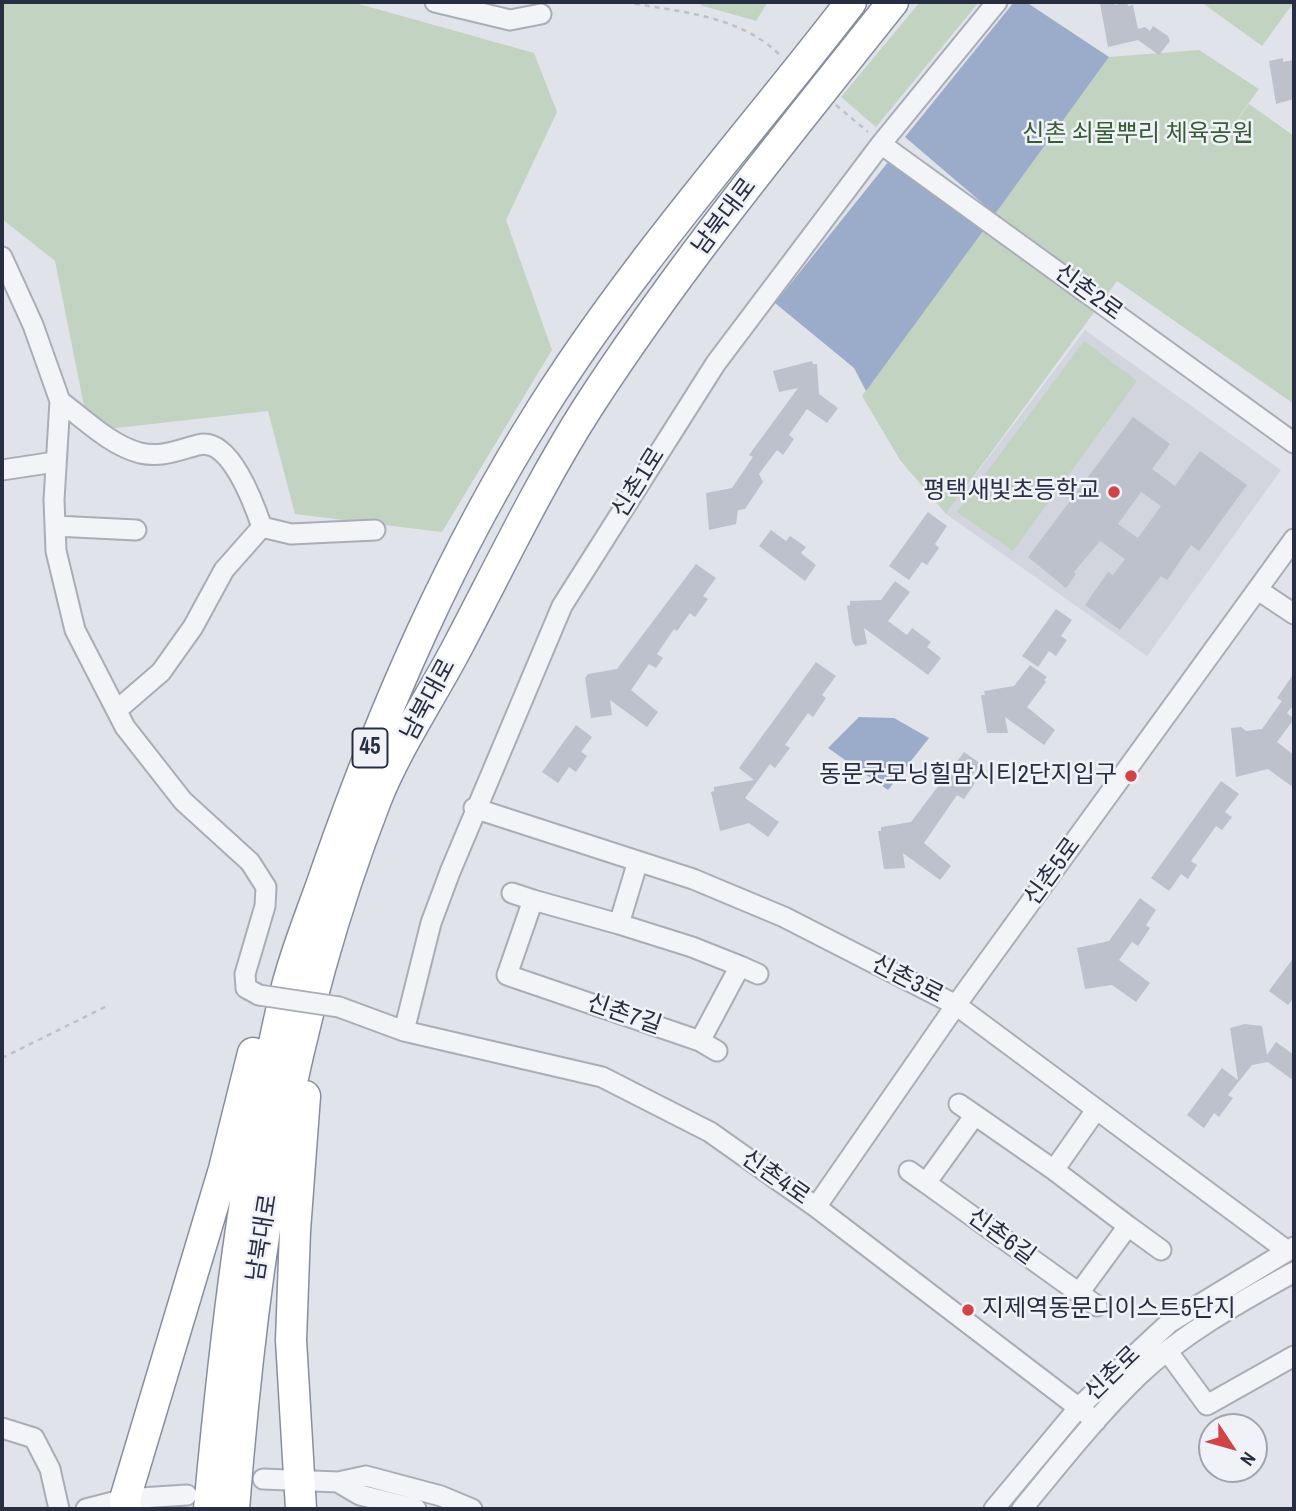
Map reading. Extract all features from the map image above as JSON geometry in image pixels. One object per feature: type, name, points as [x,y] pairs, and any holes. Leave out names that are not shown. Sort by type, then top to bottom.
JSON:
[{"type":"highway","name":"남북대로","points":[[198,1502],[247,1180],[286,989],[366,759],[412,649],[495,489],[541,410],[674,223],[851,2]]},
{"type":"highway","name":"남북대로","points":[[234,1509],[246,1353],[293,1069],[335,917],[377,796],[532,502],[587,408],[654,312],[892,2]]},
{"type":"highway","points":[[300,1509],[291,1340],[303,1113],[312,1052],[357,884],[356,858]]},
{"type":"highway","points":[[125,1504],[224,1169],[282,948],[325,876]]},
{"type":"street","points":[[435,2],[510,20],[541,14]]},
{"type":"street","name":"신촌1로","points":[[404,1031],[431,923],[474,808],[562,606],[716,363],[881,144],[997,2]]},
{"type":"street","name":"신촌2로","points":[[881,144],[1294,443]]},
{"type":"street","points":[[2,257],[33,325],[60,401],[55,462],[55,551],[75,630],[117,710],[161,672],[193,627],[225,570],[262,527]]},
{"type":"street","points":[[60,401],[117,444],[142,454],[172,454],[200,444],[212,445],[222,452],[241,477],[262,527]]},
{"type":"street","points":[[2,470],[55,462]]},
{"type":"street","points":[[55,526],[136,530]]},
{"type":"street","points":[[262,527],[292,534],[375,530]]},
{"type":"street","name":"신촌5로","points":[[817,1207],[956,1005],[1294,539]]},
{"type":"street","points":[[1258,590],[1294,614]]},
{"type":"street","name":"신촌4로","points":[[117,710],[125,727],[183,801],[250,862],[266,887],[265,906],[245,974],[246,988],[260,995],[339,1007],[404,1031],[602,1077],[710,1132],[817,1207],[1080,1406],[1096,1421]]},
{"type":"street","name":"신촌3로","points":[[474,808],[693,879],[785,917],[956,1005],[1096,1110],[1290,1248]]},
{"type":"street","points":[[619,924],[638,861]]},
{"type":"street","points":[[512,893],[533,900]]},
{"type":"street","name":"신촌7길","points":[[533,900],[692,947],[749,970],[709,1046],[499,973],[533,900]]},
{"type":"street","points":[[926,1183],[967,1110],[1054,1170],[1161,1250]]},
{"type":"street","points":[[1054,1170],[1096,1110]]},
{"type":"street","name":"신촌6길","points":[[909,1171],[1097,1306]]},
{"type":"street","points":[[1079,1293],[1128,1226]]},
{"type":"street","name":"신촌로","points":[[994,1509],[1080,1406],[1169,1323],[1290,1248]]},
{"type":"street","name":"신촌로","points":[[1022,1509],[1096,1421],[1139,1375],[1194,1332],[1294,1272]]},
{"type":"street","points":[[1168,1352],[1207,1405],[1294,1356]]},
{"type":"street","points":[[2,1428],[34,1438],[50,1469],[59,1509]]},
{"type":"street","points":[[263,1479],[338,1482],[366,1476],[441,1496],[472,1509]]},
{"type":"street","points":[[338,1482],[360,1495],[416,1509]]},
{"type":"street","points":[[86,1509],[125,1504],[198,1502]]},
{"type":"path","points":[[625,2],[709,18],[746,29],[782,58]]},
{"type":"path","points":[[833,103],[881,144]]},
{"type":"path","points":[[2,1058],[107,1006]]},
{"type":"shaded area","name":"평택새빛초등학교","points":[[1085,330],[1281,470],[1147,656],[946,514]]},
{"type":"green space","points":[[2,2],[352,2],[534,53],[557,112],[506,220],[552,350],[442,532],[295,514],[268,411],[89,431],[55,261],[2,219]]},
{"type":"green space","points":[[702,2],[768,2],[756,21],[700,5]]},
{"type":"green space","points":[[920,2],[979,2],[876,127],[841,97]]},
{"type":"green space","points":[[1201,2],[1294,2],[1262,46]]},
{"type":"green space","name":"신촌 쇠물뿌리 체육공원","points":[[1199,50],[1259,89],[1208,159],[1249,104],[1294,136],[1294,404],[1117,281],[946,514],[900,460],[862,396],[1109,57]]},
{"type":"green space","points":[[1084,341],[1137,381],[1013,551],[957,512]]},
{"type":"water","points":[[1014,2],[1026,2],[1109,57],[995,214],[905,137]]},
{"type":"water","points":[[889,161],[983,231],[866,391],[854,368],[775,303]]},
{"type":"water","points":[[859,717],[894,718],[929,738],[888,790],[828,748]]},
{"type":"building","points":[[1115,2],[1115,5],[1127,2],[1128,6],[1133,5],[1138,29],[1145,27],[1150,31],[1153,26],[1168,36],[1170,41],[1159,55],[1138,40],[1108,47],[1100,4]]},
{"type":"building","points":[[1283,58],[1283,62],[1294,60],[1294,99],[1276,104],[1269,61]]},
{"type":"building","points":[[812,361],[817,364],[819,394],[838,408],[827,423],[807,409],[789,435],[794,439],[783,455],[777,450],[759,474],[763,482],[745,509],[738,510],[736,524],[709,530],[706,493],[732,488],[753,457],[749,455],[798,388],[779,392],[773,371]]},
{"type":"building","points":[[1133,417],[1170,444],[1152,469],[1175,486],[1200,451],[1247,485],[1199,551],[1191,545],[1167,580],[1161,576],[1120,630],[1085,605],[1108,572],[1113,575],[1125,559],[1100,541],[1074,572],[1076,574],[1066,588],[1028,557]],"holes":[[[1141,492],[1161,506],[1138,538],[1118,524]]]},
{"type":"building","points":[[928,512],[947,526],[935,544],[939,548],[927,565],[922,562],[909,580],[889,566]]},
{"type":"building","points":[[771,530],[786,541],[790,536],[806,547],[801,553],[816,565],[805,581],[759,546]]},
{"type":"building","points":[[696,564],[716,578],[703,596],[708,599],[695,617],[690,613],[677,631],[674,629],[657,654],[663,658],[656,668],[649,664],[631,690],[658,712],[647,727],[610,700],[612,715],[591,718],[585,678],[588,674],[617,669]]},
{"type":"building","points":[[895,581],[910,592],[888,621],[907,635],[912,628],[931,642],[927,647],[941,658],[928,675],[864,628],[867,644],[855,646],[852,641],[847,606],[850,601],[881,600]]},
{"type":"building","points":[[1056,609],[1072,620],[1061,636],[1067,640],[1056,656],[1049,651],[1038,667],[1022,656]]},
{"type":"building","points":[[816,662],[836,676],[822,695],[826,698],[813,717],[808,713],[785,745],[790,748],[775,768],[770,764],[745,798],[779,822],[768,837],[749,823],[720,831],[711,792],[714,787],[754,780],[739,768]]},
{"type":"building","points":[[1030,665],[1047,677],[1027,707],[1055,730],[1044,745],[1005,717],[1008,733],[987,733],[981,695],[985,695],[984,691],[1014,686]]},
{"type":"building","points":[[1294,673],[1294,710],[1291,708],[1287,713],[1294,719],[1277,742],[1294,755],[1294,788],[1268,769],[1236,777],[1231,728],[1241,727],[1246,731],[1262,729],[1282,701],[1277,698]]},
{"type":"building","points":[[576,725],[592,737],[581,752],[587,756],[576,772],[569,767],[558,783],[542,772]]},
{"type":"building","points":[[964,752],[981,764],[969,779],[975,783],[964,799],[957,795],[924,843],[951,866],[940,880],[903,853],[905,868],[884,869],[878,831],[881,831],[881,827],[911,822]]},
{"type":"building","points":[[1221,781],[1239,794],[1225,812],[1232,817],[1222,830],[1216,826],[1191,861],[1197,865],[1188,879],[1181,874],[1169,891],[1151,878]]},
{"type":"building","points":[[1140,898],[1156,910],[1146,925],[1150,928],[1138,946],[1132,942],[1119,960],[1150,983],[1136,1002],[1112,985],[1085,989],[1077,948],[1109,941]]},
{"type":"building","points":[[1294,957],[1294,997],[1288,1005],[1269,991]]},
{"type":"building","points":[[1245,1024],[1262,1026],[1267,1055],[1276,1042],[1294,1055],[1294,1081],[1268,1062],[1252,1065],[1228,1095],[1233,1098],[1219,1117],[1214,1113],[1204,1128],[1187,1115],[1222,1068],[1238,1080],[1230,1028]]},
{"type":"place","name":"평택새빛초등학교","points":[[1114,492]]},
{"type":"place","name":"동문굿모닝힐맘시티2단지입구","points":[[1131,776]]},
{"type":"place","name":"지제역동문디이스트5단지","points":[[968,1310]]}]
